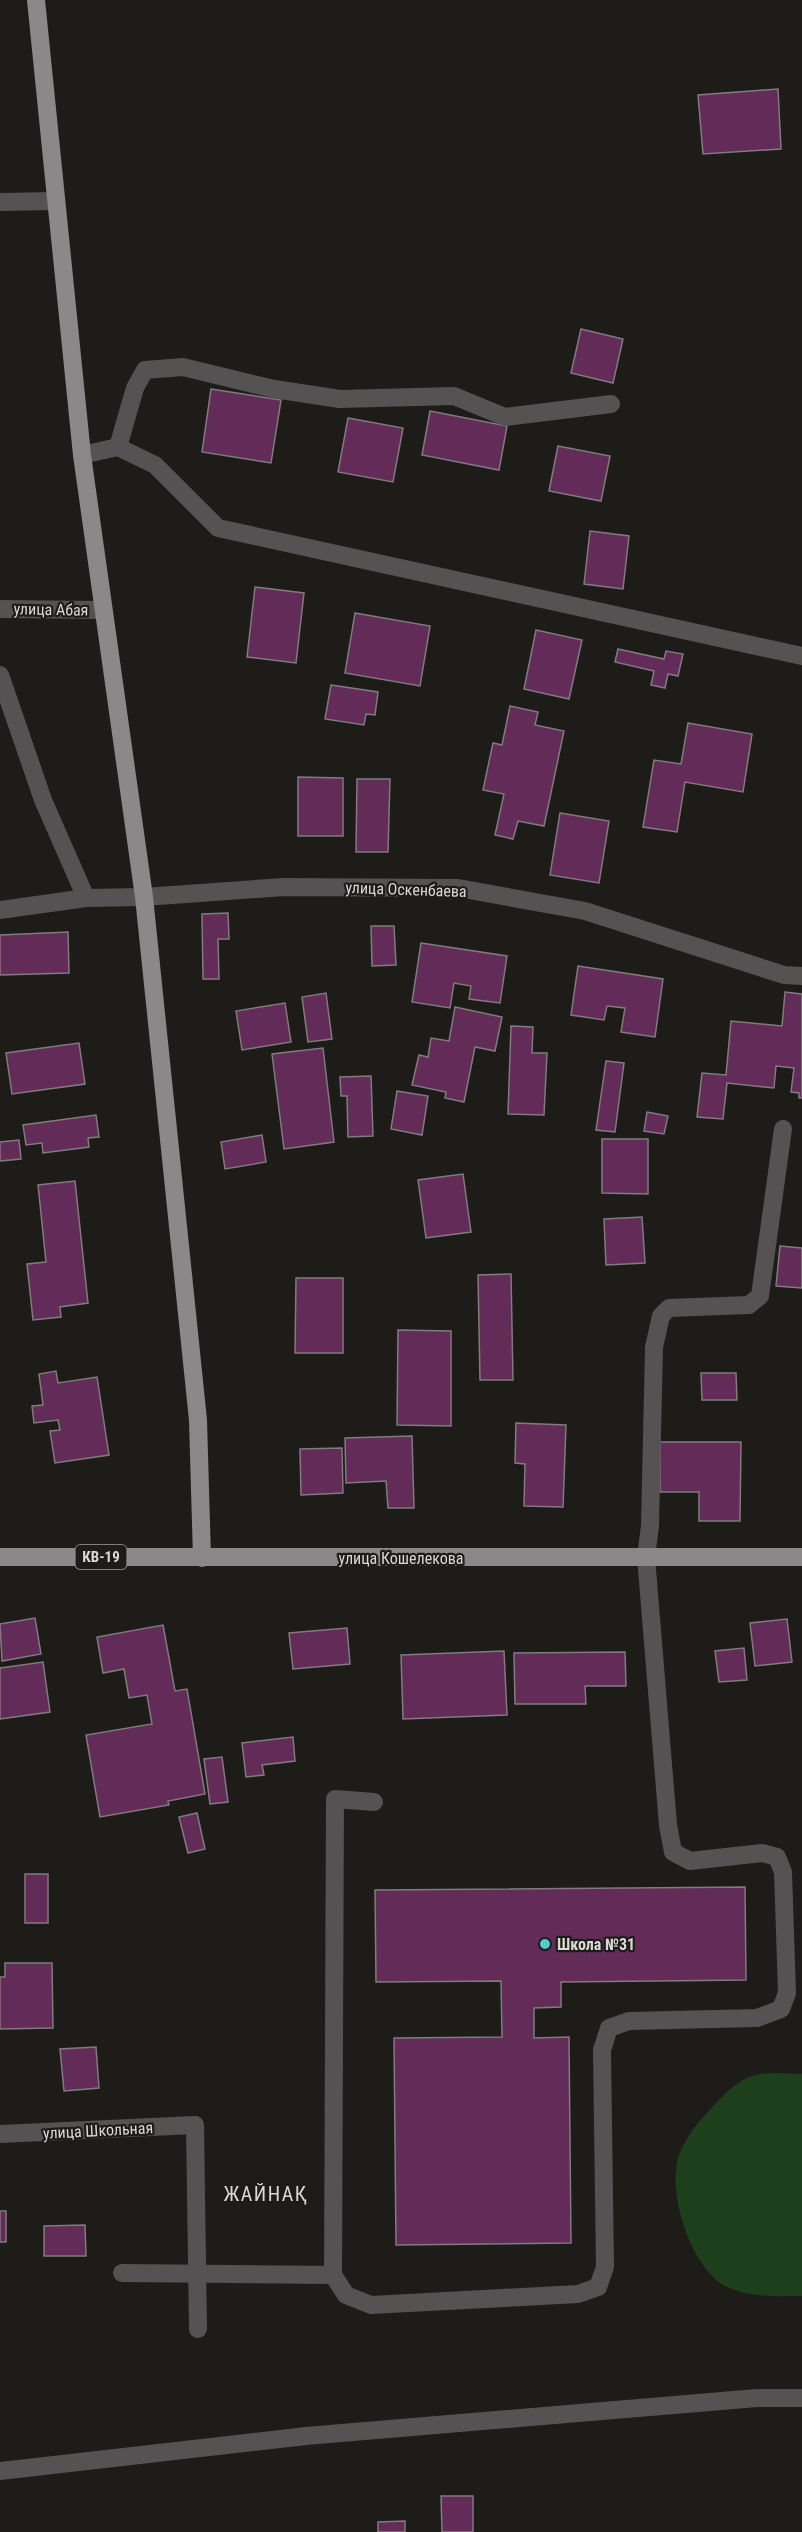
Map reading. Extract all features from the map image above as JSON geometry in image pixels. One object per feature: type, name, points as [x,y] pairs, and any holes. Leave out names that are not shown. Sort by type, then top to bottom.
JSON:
[{"type":"main road","points":[[36,0],[82,455],[144,897],[198,1420],[202,1558]]},
{"type":"main road","name":"улица Кошелекова","points":[[0,1557],[802,1557]]},
{"type":"street","points":[[0,202],[56,201]]},
{"type":"street","points":[[118,447],[135,388],[145,370],[183,367],[274,389],[340,399],[454,396],[505,417],[611,404]]},
{"type":"street","points":[[82,455],[118,447],[155,465],[218,528],[802,657]]},
{"type":"street","name":"улица Абая","points":[[0,609],[102,610]]},
{"type":"street","points":[[0,675],[43,800],[86,898]]},
{"type":"street","name":"улица Оскенбаева","points":[[0,910],[86,898],[144,897],[284,887],[458,888],[585,911],[784,975],[802,976]]},
{"type":"street","points":[[374,1802],[335,1799],[333,2276],[346,2295],[371,2305],[578,2294],[598,2287],[605,2267],[602,2050],[609,2028],[629,2021],[757,2018],[781,2009],[787,1993],[783,1872],[777,1857],[762,1853],[690,1862],[673,1852],[668,1825],[646,1557],[650,1526],[654,1347],[661,1316],[669,1308],[749,1305],[760,1296],[783,1129]]},
{"type":"street","name":"улица Школьная","points":[[0,2134],[195,2125],[197,2272]]},
{"type":"street","points":[[122,2272],[333,2276]]},
{"type":"street","points":[[197,2272],[198,2329]]},
{"type":"street","points":[[0,2471],[306,2436],[757,2398],[802,2398]]},
{"type":"green space","points":[[758,2074],[802,2074],[802,2296],[763,2296],[743,2293],[725,2286],[713,2277],[692,2246],[684,2227],[676,2188],[679,2155],[700,2121],[737,2083]]},
{"type":"building","points":[[778,89],[781,149],[703,154],[698,95]]},
{"type":"building","points":[[581,329],[623,339],[613,383],[571,373]]},
{"type":"building","points":[[211,389],[281,400],[271,463],[202,452]]},
{"type":"building","points":[[430,411],[507,426],[499,470],[422,455]]},
{"type":"building","points":[[348,418],[403,428],[393,482],[338,472]]},
{"type":"building","points":[[558,446],[610,456],[601,501],[549,491]]},
{"type":"building","points":[[590,531],[629,536],[623,589],[584,584]]},
{"type":"building","points":[[255,587],[304,593],[296,663],[247,657]]},
{"type":"building","points":[[355,613],[430,626],[420,686],[345,673]]},
{"type":"building","points":[[536,630],[582,640],[569,699],[524,689]]},
{"type":"building","points":[[618,649],[664,659],[666,651],[683,654],[678,676],[668,674],[665,688],[651,685],[654,671],[615,662]]},
{"type":"building","points":[[331,685],[378,692],[375,715],[366,714],[364,725],[325,719]]},
{"type":"building","points":[[510,706],[538,712],[535,725],[564,731],[544,826],[518,821],[513,839],[495,835],[504,794],[483,790],[493,743],[502,745]]},
{"type":"building","points":[[688,723],[752,734],[743,792],[685,782],[677,832],[643,827],[654,760],[681,764]]},
{"type":"building","points":[[298,777],[343,778],[343,836],[298,836]]},
{"type":"building","points":[[357,779],[390,779],[388,852],[356,852]]},
{"type":"building","points":[[560,813],[609,821],[599,883],[550,875]]},
{"type":"building","points":[[228,913],[229,939],[218,939],[219,979],[203,979],[202,914]]},
{"type":"building","points":[[371,926],[394,926],[396,965],[372,966]]},
{"type":"building","points":[[68,932],[69,973],[0,975],[0,935]]},
{"type":"building","points":[[421,943],[507,956],[500,1003],[469,999],[471,986],[454,983],[450,1008],[412,1002]]},
{"type":"building","points":[[578,966],[663,979],[655,1037],[621,1032],[625,1008],[607,1006],[604,1020],[571,1015]]},
{"type":"building","points":[[785,992],[802,994],[802,1098],[799,1098],[799,1093],[791,1092],[794,1068],[776,1066],[774,1088],[727,1083],[723,1119],[697,1117],[702,1073],[726,1075],[731,1021],[782,1026]]},
{"type":"building","points":[[326,993],[332,1039],[308,1042],[302,997]]},
{"type":"building","points":[[285,1003],[291,1042],[242,1050],[236,1011]]},
{"type":"building","points":[[455,1007],[502,1017],[495,1051],[475,1047],[464,1102],[445,1098],[446,1092],[412,1085],[419,1055],[428,1057],[431,1038],[449,1041]]},
{"type":"building","points":[[511,1026],[533,1027],[532,1053],[547,1053],[544,1115],[508,1114]]},
{"type":"building","points":[[79,1043],[85,1084],[12,1094],[6,1053]]},
{"type":"building","points":[[323,1048],[334,1142],[284,1149],[272,1054]]},
{"type":"building","points":[[606,1061],[624,1063],[615,1132],[596,1130]]},
{"type":"building","points":[[371,1076],[373,1136],[348,1137],[347,1096],[341,1096],[340,1077]]},
{"type":"building","points":[[397,1091],[428,1096],[422,1135],[391,1129]]},
{"type":"building","points":[[647,1112],[668,1116],[664,1134],[644,1131]]},
{"type":"building","points":[[96,1115],[99,1137],[88,1138],[89,1147],[43,1153],[42,1143],[26,1145],[23,1125]]},
{"type":"building","points":[[262,1135],[266,1162],[225,1169],[221,1142]]},
{"type":"building","points":[[602,1139],[648,1139],[648,1194],[602,1193]]},
{"type":"building","points":[[19,1140],[21,1159],[0,1161],[0,1142]]},
{"type":"building","points":[[463,1174],[471,1232],[426,1238],[418,1180]]},
{"type":"building","points":[[75,1181],[88,1303],[60,1307],[61,1317],[33,1320],[27,1264],[46,1262],[38,1185]]},
{"type":"building","points":[[642,1217],[645,1263],[606,1265],[604,1219]]},
{"type":"building","points":[[780,1246],[802,1248],[802,1288],[776,1286]]},
{"type":"building","points":[[511,1274],[513,1380],[480,1380],[478,1275]]},
{"type":"building","points":[[296,1278],[343,1278],[343,1353],[295,1353]]},
{"type":"building","points":[[398,1330],[451,1331],[451,1426],[397,1425]]},
{"type":"building","points":[[56,1371],[58,1383],[97,1377],[109,1455],[55,1463],[50,1431],[60,1430],[58,1420],[34,1423],[32,1406],[43,1405],[39,1374]]},
{"type":"building","points":[[701,1373],[736,1373],[737,1400],[702,1400]]},
{"type":"building","points":[[516,1423],[566,1425],[563,1507],[524,1506],[525,1464],[515,1463]]},
{"type":"building","points":[[412,1436],[414,1508],[388,1508],[386,1481],[346,1483],[345,1438]]},
{"type":"building","points":[[660,1442],[741,1442],[740,1521],[699,1521],[699,1492],[660,1492]]},
{"type":"building","points":[[342,1448],[343,1493],[301,1495],[300,1449]]},
{"type":"building","points":[[35,1618],[41,1654],[2,1661],[0,1624]]},
{"type":"building","points":[[787,1619],[792,1662],[755,1666],[750,1623]]},
{"type":"building","points":[[163,1625],[175,1691],[187,1689],[205,1794],[168,1801],[169,1805],[100,1817],[86,1735],[152,1724],[147,1695],[129,1698],[124,1669],[103,1673],[97,1637]]},
{"type":"building","points":[[347,1628],[350,1664],[293,1669],[289,1633]]},
{"type":"building","points":[[744,1648],[747,1680],[719,1682],[715,1651]]},
{"type":"building","points":[[504,1651],[507,1715],[403,1719],[401,1655]]},
{"type":"building","points":[[625,1652],[626,1686],[585,1686],[586,1704],[515,1704],[514,1653]]},
{"type":"building","points":[[43,1662],[50,1712],[0,1719],[0,1668]]},
{"type":"building","points":[[293,1737],[295,1761],[262,1765],[264,1775],[246,1777],[242,1743]]},
{"type":"building","points":[[222,1757],[228,1802],[210,1804],[204,1759]]},
{"type":"building","points":[[197,1813],[205,1849],[188,1853],[179,1817]]},
{"type":"building","points":[[25,1874],[48,1874],[48,1923],[25,1923]]},
{"type":"building","points":[[745,1887],[746,1980],[561,1982],[561,2007],[534,2008],[534,2038],[569,2037],[571,2243],[396,2245],[394,2038],[502,2037],[501,1981],[376,1982],[375,1890]]},
{"type":"building","points":[[5,1963],[52,1963],[53,2028],[0,2029],[0,1977],[5,1977]]},
{"type":"building","points":[[96,2047],[99,2088],[64,2091],[60,2049]]},
{"type":"building","points":[[0,2211],[6,2211],[6,2242],[0,2242]]},
{"type":"building","points":[[85,2225],[86,2256],[44,2256],[44,2226]]},
{"type":"building","points":[[441,2496],[473,2496],[473,2532],[442,2532]]},
{"type":"building","points":[[405,2521],[405,2532],[378,2532],[378,2522]]},
{"type":"place","name":"Школа №31","points":[[545,1944]]},
{"type":"district","name":"ЖАЙНАҚ","points":[[266,2194]]}]
